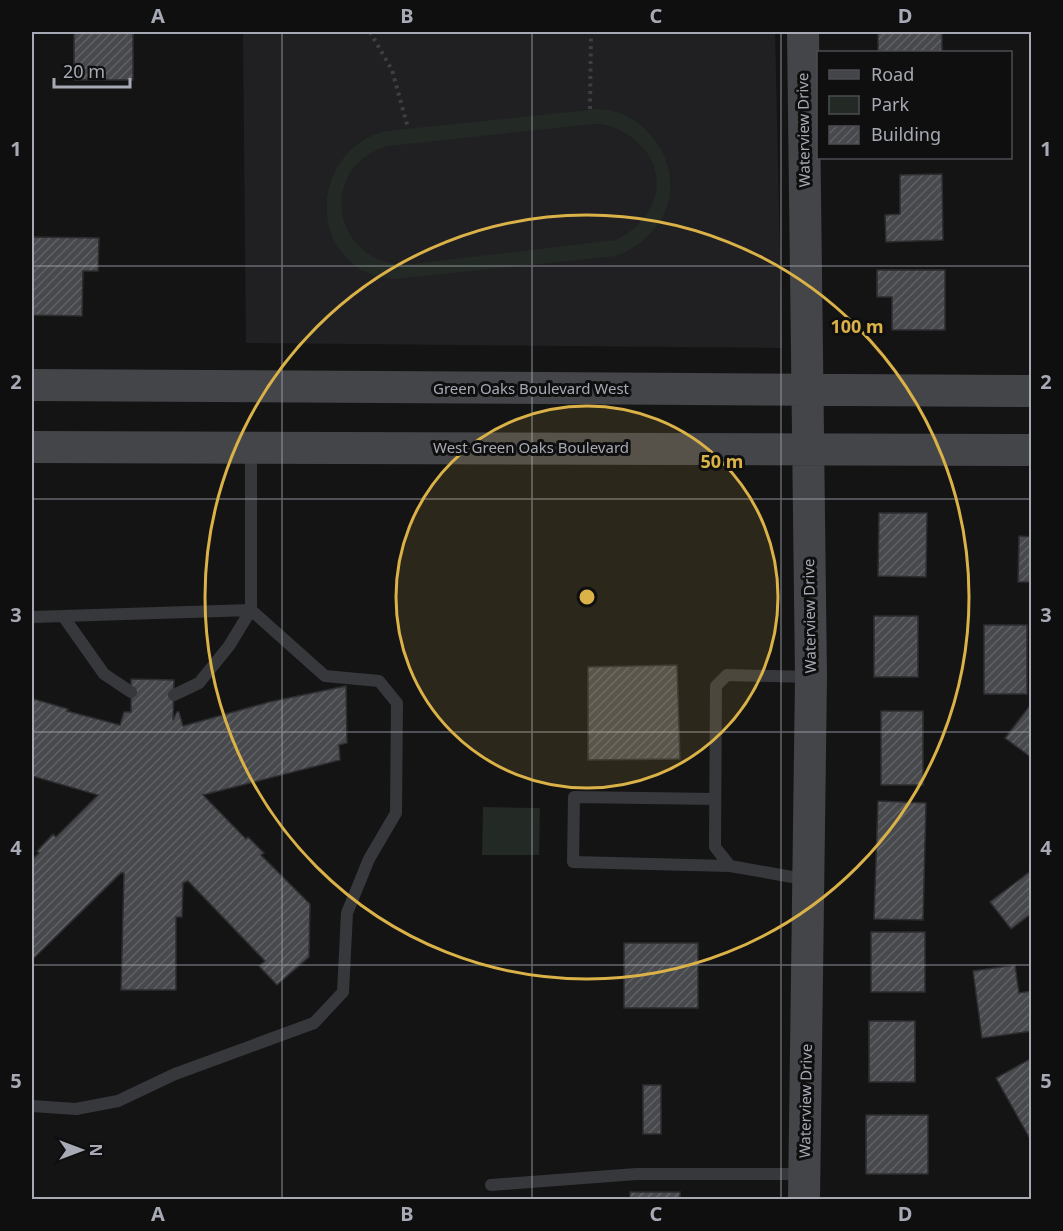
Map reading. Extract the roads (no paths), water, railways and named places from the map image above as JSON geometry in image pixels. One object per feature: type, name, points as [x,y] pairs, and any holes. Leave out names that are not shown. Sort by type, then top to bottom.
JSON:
[{"type":"main road","name":"Waterview Drive","points":[[803,32],[811,677],[805,1187]]},
{"type":"main road","name":"Green Oaks Boulevard West","points":[[32,386],[1032,391]]},
{"type":"main road","name":"West Green Oaks Boulevard","points":[[32,447],[1032,450]]},
{"type":"lane","points":[[174,695],[200,683],[229,646],[251,610],[251,447]]},
{"type":"lane","points":[[32,617],[251,610],[325,676],[379,681],[397,702],[396,813],[369,859],[347,913],[343,992],[314,1023],[175,1074],[118,1101],[76,1109],[32,1107]]},
{"type":"lane","points":[[63,616],[104,674],[131,692]]},
{"type":"lane","points":[[730,866],[715,847],[716,686],[727,675],[811,677]]},
{"type":"lane","points":[[715,799],[574,797],[573,862],[730,866],[810,880]]},
{"type":"lane","points":[[491,1185],[636,1174],[805,1187]]}]
